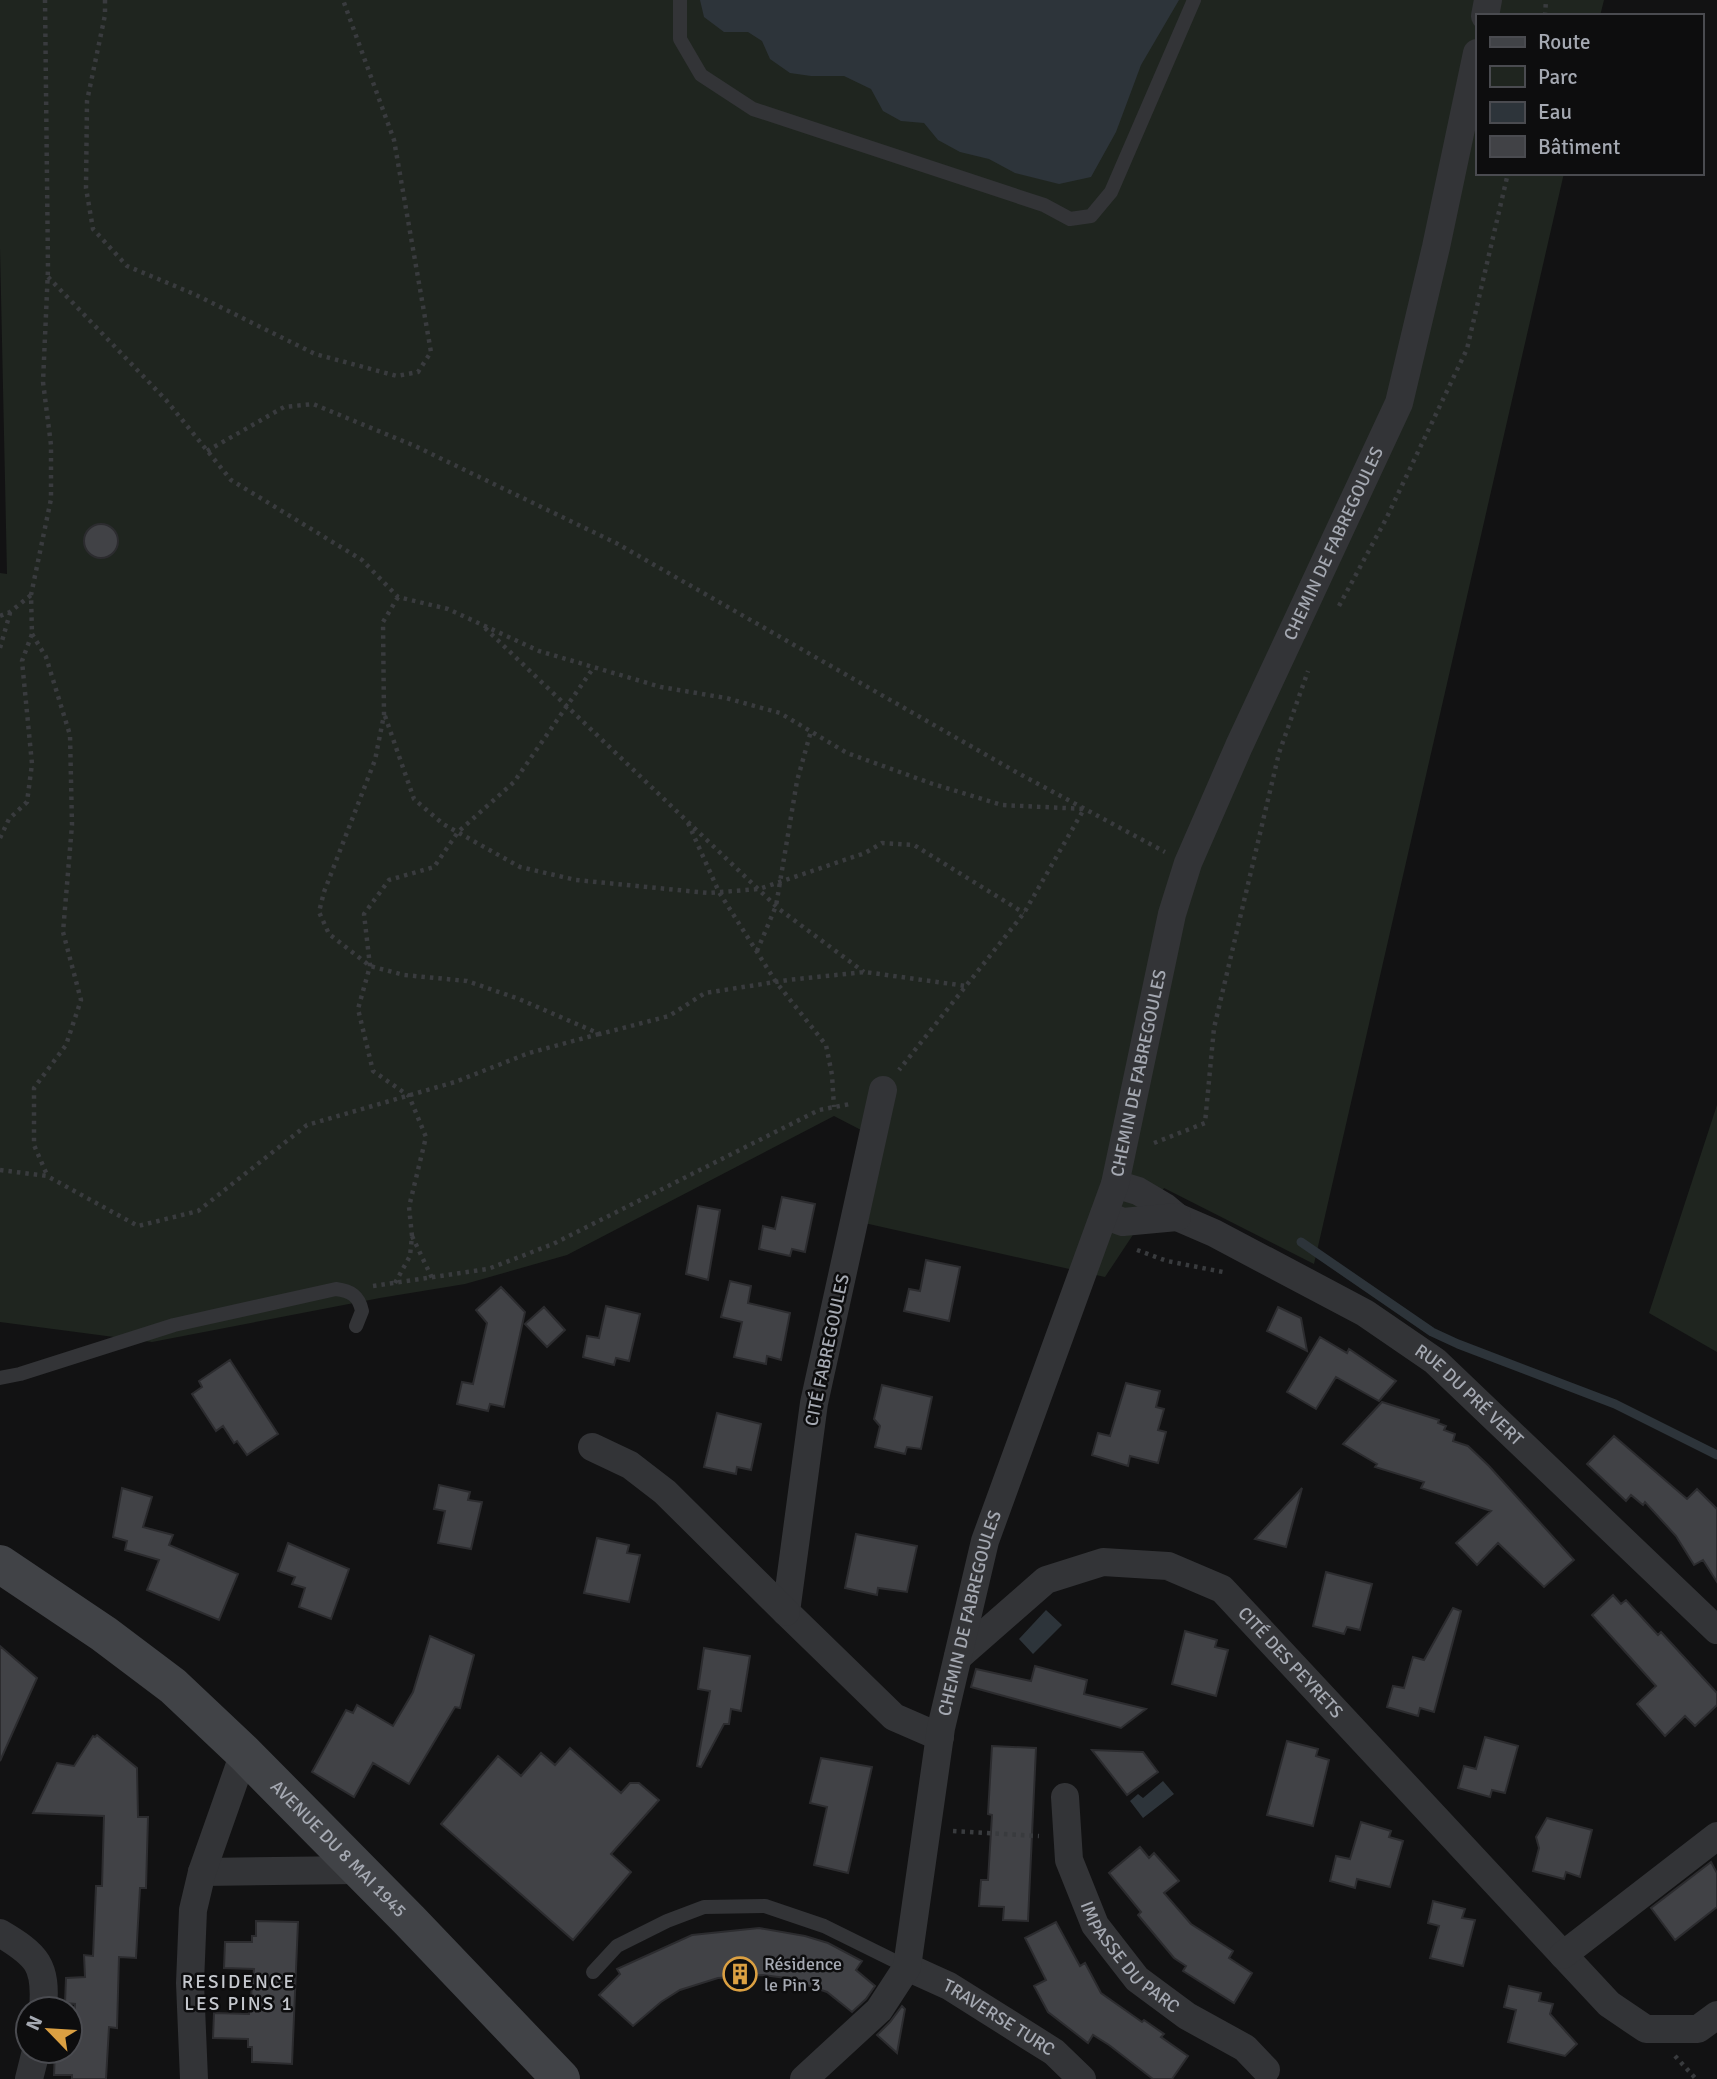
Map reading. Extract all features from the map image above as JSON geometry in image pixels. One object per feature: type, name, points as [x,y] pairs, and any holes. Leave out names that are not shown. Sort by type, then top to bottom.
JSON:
[{"type":"main road","name":"AVENUE DU 8 MAI 1945","points":[[0,1564],[103,1634],[173,1686],[244,1753],[561,2079]]},
{"type":"street","name":"CHEMIN DE FABREGOULES","points":[[804,2079],[879,2010],[908,1967],[940,1737],[985,1541],[1115,1184],[1172,914],[1188,863],[1239,746],[1399,402],[1436,247],[1476,58]]},
{"type":"street","name":"CITÉ FABREGOULES","points":[[786,1612],[814,1402],[883,1090]]},
{"type":"street","name":"RUE DU PRÉ VERT","points":[[1115,1184],[1138,1191],[1177,1217],[1214,1233],[1365,1313],[1435,1361],[1717,1630]]},
{"type":"street","name":"RUE DU PRÉ VERT","points":[[1100,1226],[1177,1217]]},
{"type":"street","points":[[592,1447],[630,1465],[665,1492],[894,1717],[940,1737]]},
{"type":"street","name":"CITÉ DES PEYRETS","points":[[958,1657],[1046,1580],[1103,1562],[1168,1566],[1222,1589],[1609,2004],[1646,2029],[1698,2029],[1717,2015]]},
{"type":"street","points":[[194,2079],[190,1955],[193,1910],[202,1872],[244,1753]]},
{"type":"street","name":"IMPASSE DU PARC","points":[[1065,1797],[1069,1860],[1095,1925],[1137,1979],[1187,2016],[1245,2048],[1264,2076]]},
{"type":"street","points":[[1563,1955],[1717,1836]]},
{"type":"street","points":[[202,1872],[358,1870]]},
{"type":"street","points":[[0,1934],[23,1947],[40,1965],[45,1995]]},
{"type":"street","name":"TRAVERSE TURC","points":[[908,1967],[949,1986],[1054,2052],[1082,2079]]},
{"type":"lane","points":[[680,0],[680,39],[701,75],[753,109],[1044,205],[1070,219],[1091,216],[1111,192],[1194,0]]},
{"type":"lane","points":[[0,1378],[174,1325],[336,1289],[348,1290],[357,1296],[362,1311],[356,1326]]},
{"type":"lane","points":[[593,1972],[618,1946],[667,1921],[705,1907],[765,1906],[824,1926],[908,1967]]},
{"type":"path","points":[[0,838],[9,819],[27,802],[32,764],[22,661],[32,635],[31,595],[51,499],[51,445],[43,382],[48,277],[45,0]]},
{"type":"path","points":[[106,0],[86,101],[86,188],[93,229],[127,266],[194,294],[315,354],[397,376],[418,372],[431,352],[394,139],[343,0]]},
{"type":"path","points":[[1337,609],[1386,519],[1467,349],[1508,175]]},
{"type":"path","points":[[48,277],[166,400],[231,480],[362,559],[398,597],[448,610],[539,651],[660,687],[726,698],[780,713],[847,753],[933,784],[1002,805],[1084,809]]},
{"type":"path","points":[[207,451],[284,407],[313,404],[415,446],[617,543],[1084,809],[1188,863]]},
{"type":"path","points":[[0,616],[10,612],[31,595]]},
{"type":"path","points":[[398,597],[383,622],[384,715],[374,760],[324,892],[319,912],[329,934],[370,966],[404,975],[467,981],[519,999],[600,1034]]},
{"type":"path","points":[[0,648],[10,612]]},
{"type":"path","points":[[482,625],[758,889],[865,972]]},
{"type":"path","points":[[32,635],[46,657],[70,735],[72,825],[63,932],[81,1000],[66,1045],[34,1088],[34,1145],[47,1176]]},
{"type":"path","points":[[395,1283],[410,1256],[412,1236],[409,1207],[426,1138],[409,1096],[373,1071],[358,1009],[370,966],[364,914],[389,880],[434,867],[458,832],[514,782],[569,707],[594,667]]},
{"type":"path","points":[[1121,1155],[1205,1123],[1217,1015],[1279,753],[1310,667]]},
{"type":"path","points":[[384,715],[414,799],[443,824],[520,867],[576,880],[708,893],[758,889],[865,853],[881,843],[914,845],[1024,913]]},
{"type":"path","points":[[757,951],[776,905],[797,781],[811,731]]},
{"type":"path","points":[[348,1290],[488,1269],[553,1244],[818,1110],[850,1104],[883,1090],[1024,913],[1084,809]]},
{"type":"path","points":[[686,819],[719,892],[776,982],[826,1045],[832,1075],[834,1107]]},
{"type":"path","points":[[0,1170],[47,1176],[138,1226],[198,1210],[307,1125],[455,1082],[529,1053],[669,1016],[705,993],[865,972],[966,986]]},
{"type":"path","points":[[1100,1226],[1167,1261],[1230,1274]]},
{"type":"path","points":[[412,1236],[432,1278]]},
{"type":"path","points":[[927,1829],[1068,1838]]},
{"type":"green space","points":[[0,0],[1604,0],[1600,14],[1476,14],[1476,175],[1564,175],[1314,1264],[1164,1188],[1105,1277],[842,1218],[861,1130],[834,1116],[567,1255],[465,1284],[152,1342],[0,1322],[0,573],[7,574],[0,248]]},
{"type":"green space","points":[[1717,1105],[1717,1352],[1649,1313]]},
{"type":"water","points":[[700,0],[1179,0],[1141,65],[1116,132],[1091,177],[1059,184],[1015,173],[989,159],[960,152],[938,140],[924,123],[901,121],[883,111],[871,89],[844,76],[790,73],[770,59],[762,41],[748,32],[724,32],[704,17]]},
{"type":"water","points":[[1046,1610],[1062,1625],[1033,1654],[1019,1639]]},
{"type":"water","points":[[1163,1781],[1174,1794],[1143,1818],[1130,1801],[1138,1794],[1143,1798]]},
{"type":"building","points":[[101,524],[113,529],[118,541],[113,553],[101,558],[89,553],[84,541],[89,529]]},
{"type":"building","points":[[782,1197],[815,1204],[805,1252],[792,1249],[790,1256],[759,1249],[763,1226],[775,1229]]},
{"type":"building","points":[[698,1206],[720,1210],[708,1280],[686,1274]]},
{"type":"building","points":[[926,1260],[960,1267],[949,1321],[904,1311],[909,1289],[920,1291]]},
{"type":"building","points":[[730,1281],[751,1286],[748,1303],[790,1313],[781,1360],[767,1356],[766,1364],[734,1357],[742,1322],[721,1317]]},
{"type":"building","points":[[501,1287],[525,1312],[504,1407],[490,1404],[488,1411],[457,1404],[462,1382],[473,1384],[487,1323],[476,1310]]},
{"type":"building","points":[[606,1306],[640,1314],[629,1361],[616,1358],[614,1365],[583,1357],[587,1336],[599,1338]]},
{"type":"building","points":[[544,1307],[565,1330],[547,1347],[525,1324]]},
{"type":"building","points":[[1278,1307],[1301,1318],[1307,1351],[1267,1331]]},
{"type":"building","points":[[1320,1337],[1347,1353],[1349,1349],[1396,1381],[1379,1401],[1336,1377],[1316,1409],[1287,1392]]},
{"type":"building","points":[[230,1360],[278,1434],[247,1455],[237,1441],[234,1443],[223,1426],[216,1431],[192,1394],[202,1387],[199,1381]]},
{"type":"building","points":[[1126,1383],[1160,1391],[1156,1407],[1164,1409],[1158,1430],[1166,1432],[1158,1463],[1130,1456],[1128,1466],[1092,1455],[1098,1433],[1110,1436]]},
{"type":"building","points":[[882,1385],[932,1397],[921,1449],[907,1447],[905,1454],[875,1447],[880,1426],[874,1419]]},
{"type":"building","points":[[1382,1402],[1439,1420],[1438,1423],[1446,1426],[1444,1430],[1455,1434],[1453,1441],[1468,1446],[1489,1466],[1574,1560],[1544,1587],[1498,1543],[1477,1565],[1456,1543],[1491,1511],[1421,1488],[1424,1482],[1375,1467],[1377,1464],[1343,1444]]},
{"type":"building","points":[[717,1413],[761,1424],[751,1470],[737,1467],[736,1474],[704,1467]]},
{"type":"building","points":[[1614,1436],[1687,1499],[1697,1489],[1717,1509],[1717,1582],[1703,1560],[1694,1565],[1676,1536],[1645,1502],[1643,1505],[1631,1495],[1626,1501],[1587,1464]]},
{"type":"building","points":[[439,1485],[470,1492],[468,1500],[482,1502],[471,1549],[438,1543],[445,1511],[434,1509]]},
{"type":"building","points":[[122,1488],[152,1497],[143,1527],[173,1535],[169,1545],[238,1574],[219,1620],[147,1590],[159,1560],[125,1550],[127,1541],[113,1537]]},
{"type":"building","points":[[1302,1488],[1286,1547],[1255,1539]]},
{"type":"building","points":[[856,1534],[917,1546],[907,1592],[878,1588],[877,1595],[845,1588]]},
{"type":"building","points":[[597,1538],[629,1545],[627,1553],[640,1555],[629,1602],[584,1593]]},
{"type":"building","points":[[288,1543],[349,1569],[331,1619],[299,1607],[305,1588],[292,1584],[295,1577],[278,1571]]},
{"type":"building","points":[[1326,1572],[1372,1584],[1360,1630],[1347,1627],[1344,1634],[1313,1626]]},
{"type":"building","points":[[1613,1595],[1621,1604],[1626,1600],[1658,1635],[1661,1632],[1717,1693],[1717,1705],[1695,1726],[1685,1716],[1665,1736],[1637,1704],[1656,1686],[1592,1615]]},
{"type":"building","points":[[1453,1608],[1461,1611],[1434,1712],[1420,1708],[1418,1716],[1387,1707],[1393,1686],[1404,1688],[1413,1657],[1424,1660]]},
{"type":"building","points":[[1185,1631],[1217,1640],[1215,1647],[1228,1650],[1216,1696],[1172,1684]]},
{"type":"building","points":[[430,1636],[474,1655],[460,1708],[455,1707],[409,1784],[373,1763],[354,1797],[312,1772],[346,1710],[353,1713],[357,1705],[393,1726],[413,1692]]},
{"type":"building","points":[[0,1646],[37,1678],[0,1761]]},
{"type":"building","points":[[704,1648],[750,1656],[741,1711],[731,1709],[729,1724],[724,1724],[701,1767],[697,1766],[710,1691],[698,1689]]},
{"type":"building","points":[[1035,1666],[1087,1680],[1084,1694],[1146,1709],[1121,1728],[971,1687],[976,1669],[1031,1681]]},
{"type":"building","points":[[97,1735],[137,1768],[138,1817],[148,1817],[146,1888],[140,1888],[136,1958],[119,1957],[117,2028],[109,2027],[106,2079],[72,2079],[72,2075],[54,2075],[54,2065],[84,2065],[84,1995],[65,1995],[66,1978],[85,1977],[84,1955],[93,1956],[96,1886],[102,1886],[104,1816],[33,1813],[57,1763],[74,1766],[93,1736]]},
{"type":"building","points":[[1485,1737],[1518,1746],[1505,1793],[1492,1790],[1490,1797],[1458,1788],[1464,1766],[1476,1769]]},
{"type":"building","points":[[1287,1741],[1318,1749],[1316,1756],[1329,1760],[1313,1826],[1267,1815]]},
{"type":"building","points":[[992,1746],[1036,1748],[1028,1921],[1003,1920],[1004,1907],[979,1906],[981,1880],[988,1880]]},
{"type":"building","points":[[570,1748],[621,1793],[630,1783],[639,1783],[659,1800],[611,1854],[631,1872],[573,1940],[441,1824],[498,1756],[521,1776],[541,1753],[555,1765]]},
{"type":"building","points":[[1092,1750],[1143,1752],[1158,1772],[1127,1795]]},
{"type":"building","points":[[821,1758],[872,1767],[848,1873],[814,1865],[827,1807],[810,1803]]},
{"type":"building","points":[[1547,1818],[1592,1830],[1580,1877],[1566,1872],[1564,1879],[1533,1871],[1539,1848],[1536,1837]]},
{"type":"building","points":[[1361,1822],[1391,1831],[1389,1837],[1403,1841],[1390,1887],[1357,1879],[1355,1888],[1330,1881],[1336,1856],[1350,1859]]},
{"type":"building","points":[[1140,1847],[1149,1858],[1154,1853],[1179,1881],[1164,1893],[1191,1924],[1233,1951],[1229,1958],[1252,1973],[1234,2003],[1183,1971],[1186,1966],[1174,1958],[1138,1915],[1141,1912],[1109,1873]]},
{"type":"building","points":[[1711,1862],[1717,1873],[1717,1907],[1675,1940],[1651,1908]]},
{"type":"building","points":[[1433,1901],[1465,1909],[1462,1918],[1475,1920],[1463,1966],[1430,1958],[1439,1926],[1428,1923]]},
{"type":"building","points":[[256,1921],[298,1922],[292,2064],[252,2062],[252,2047],[248,2047],[248,2039],[213,2038],[214,2013],[249,2014],[254,1969],[224,1968],[225,1942],[252,1942],[252,1936],[256,1936]]},
{"type":"building","points":[[1056,1922],[1080,1966],[1085,1963],[1101,1993],[1164,2034],[1161,2037],[1188,2056],[1172,2079],[1153,2079],[1109,2045],[1093,2035],[1088,2043],[1048,2012],[1034,1986],[1046,1980],[1025,1938]]},
{"type":"building","name":"Résidence le Pin 3","points":[[759,1928],[828,1943],[862,1961],[856,1970],[875,1986],[852,2012],[827,1992],[786,1978],[763,1975],[718,1978],[680,1990],[633,2026],[599,1995],[620,1974],[617,1969],[692,1935]]},
{"type":"building","points":[[1509,1986],[1541,1993],[1539,2001],[1553,2004],[1550,2014],[1577,2044],[1565,2056],[1508,2042],[1516,2010],[1504,2007]]},
{"type":"building","points":[[902,2006],[905,2009],[897,2053],[877,2035]]},
{"type":"waterway","points":[[1301,1242],[1432,1332],[1615,1404],[1717,1455]]},
{"type":"place","name":"Résidence le Pin 3","points":[[740,1974]]},
{"type":"district","name":"RESIDENCE LES PINS 1","points":[[239,1993]]}]
